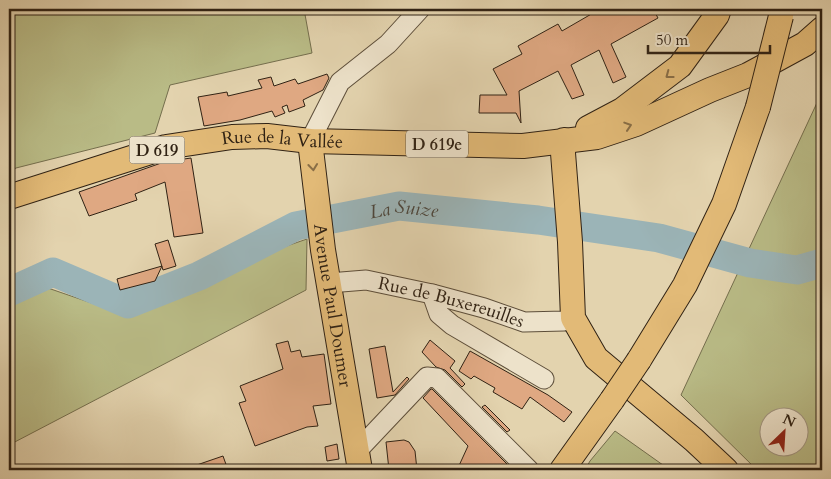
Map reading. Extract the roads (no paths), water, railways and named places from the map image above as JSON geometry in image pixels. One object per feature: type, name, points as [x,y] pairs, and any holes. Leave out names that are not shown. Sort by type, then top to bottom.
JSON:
[{"type":"main road","points":[[719,9],[717,15],[680,66],[622,110],[564,140],[563,153],[570,242],[573,318],[596,358],[694,440],[726,470]]},
{"type":"main road","points":[[562,470],[612,400],[667,317],[724,204],[758,106],[782,12]]},
{"type":"main road","name":"Rue de la Vallée","points":[[9,197],[166,146],[232,137],[267,136],[310,140],[523,146],[597,137],[636,124],[748,75],[805,44],[822,29]]},
{"type":"main road","name":"Avenue Paul Doumer","points":[[310,140],[323,250],[359,460]]},
{"type":"street","points":[[310,140],[340,82],[388,44],[420,9]]},
{"type":"street","name":"Rue de Buxereuilles","points":[[329,283],[366,280],[432,294],[484,308],[524,322],[564,321],[573,318]]},
{"type":"street","points":[[432,294],[439,314],[452,325],[544,379]]},
{"type":"street","points":[[359,460],[427,377],[437,378],[529,470]]},
{"type":"waterway","name":"La Suize","points":[[9,292],[53,272],[128,304],[199,276],[296,226],[399,206],[538,220],[659,238],[750,263],[797,270],[822,263]]}]
